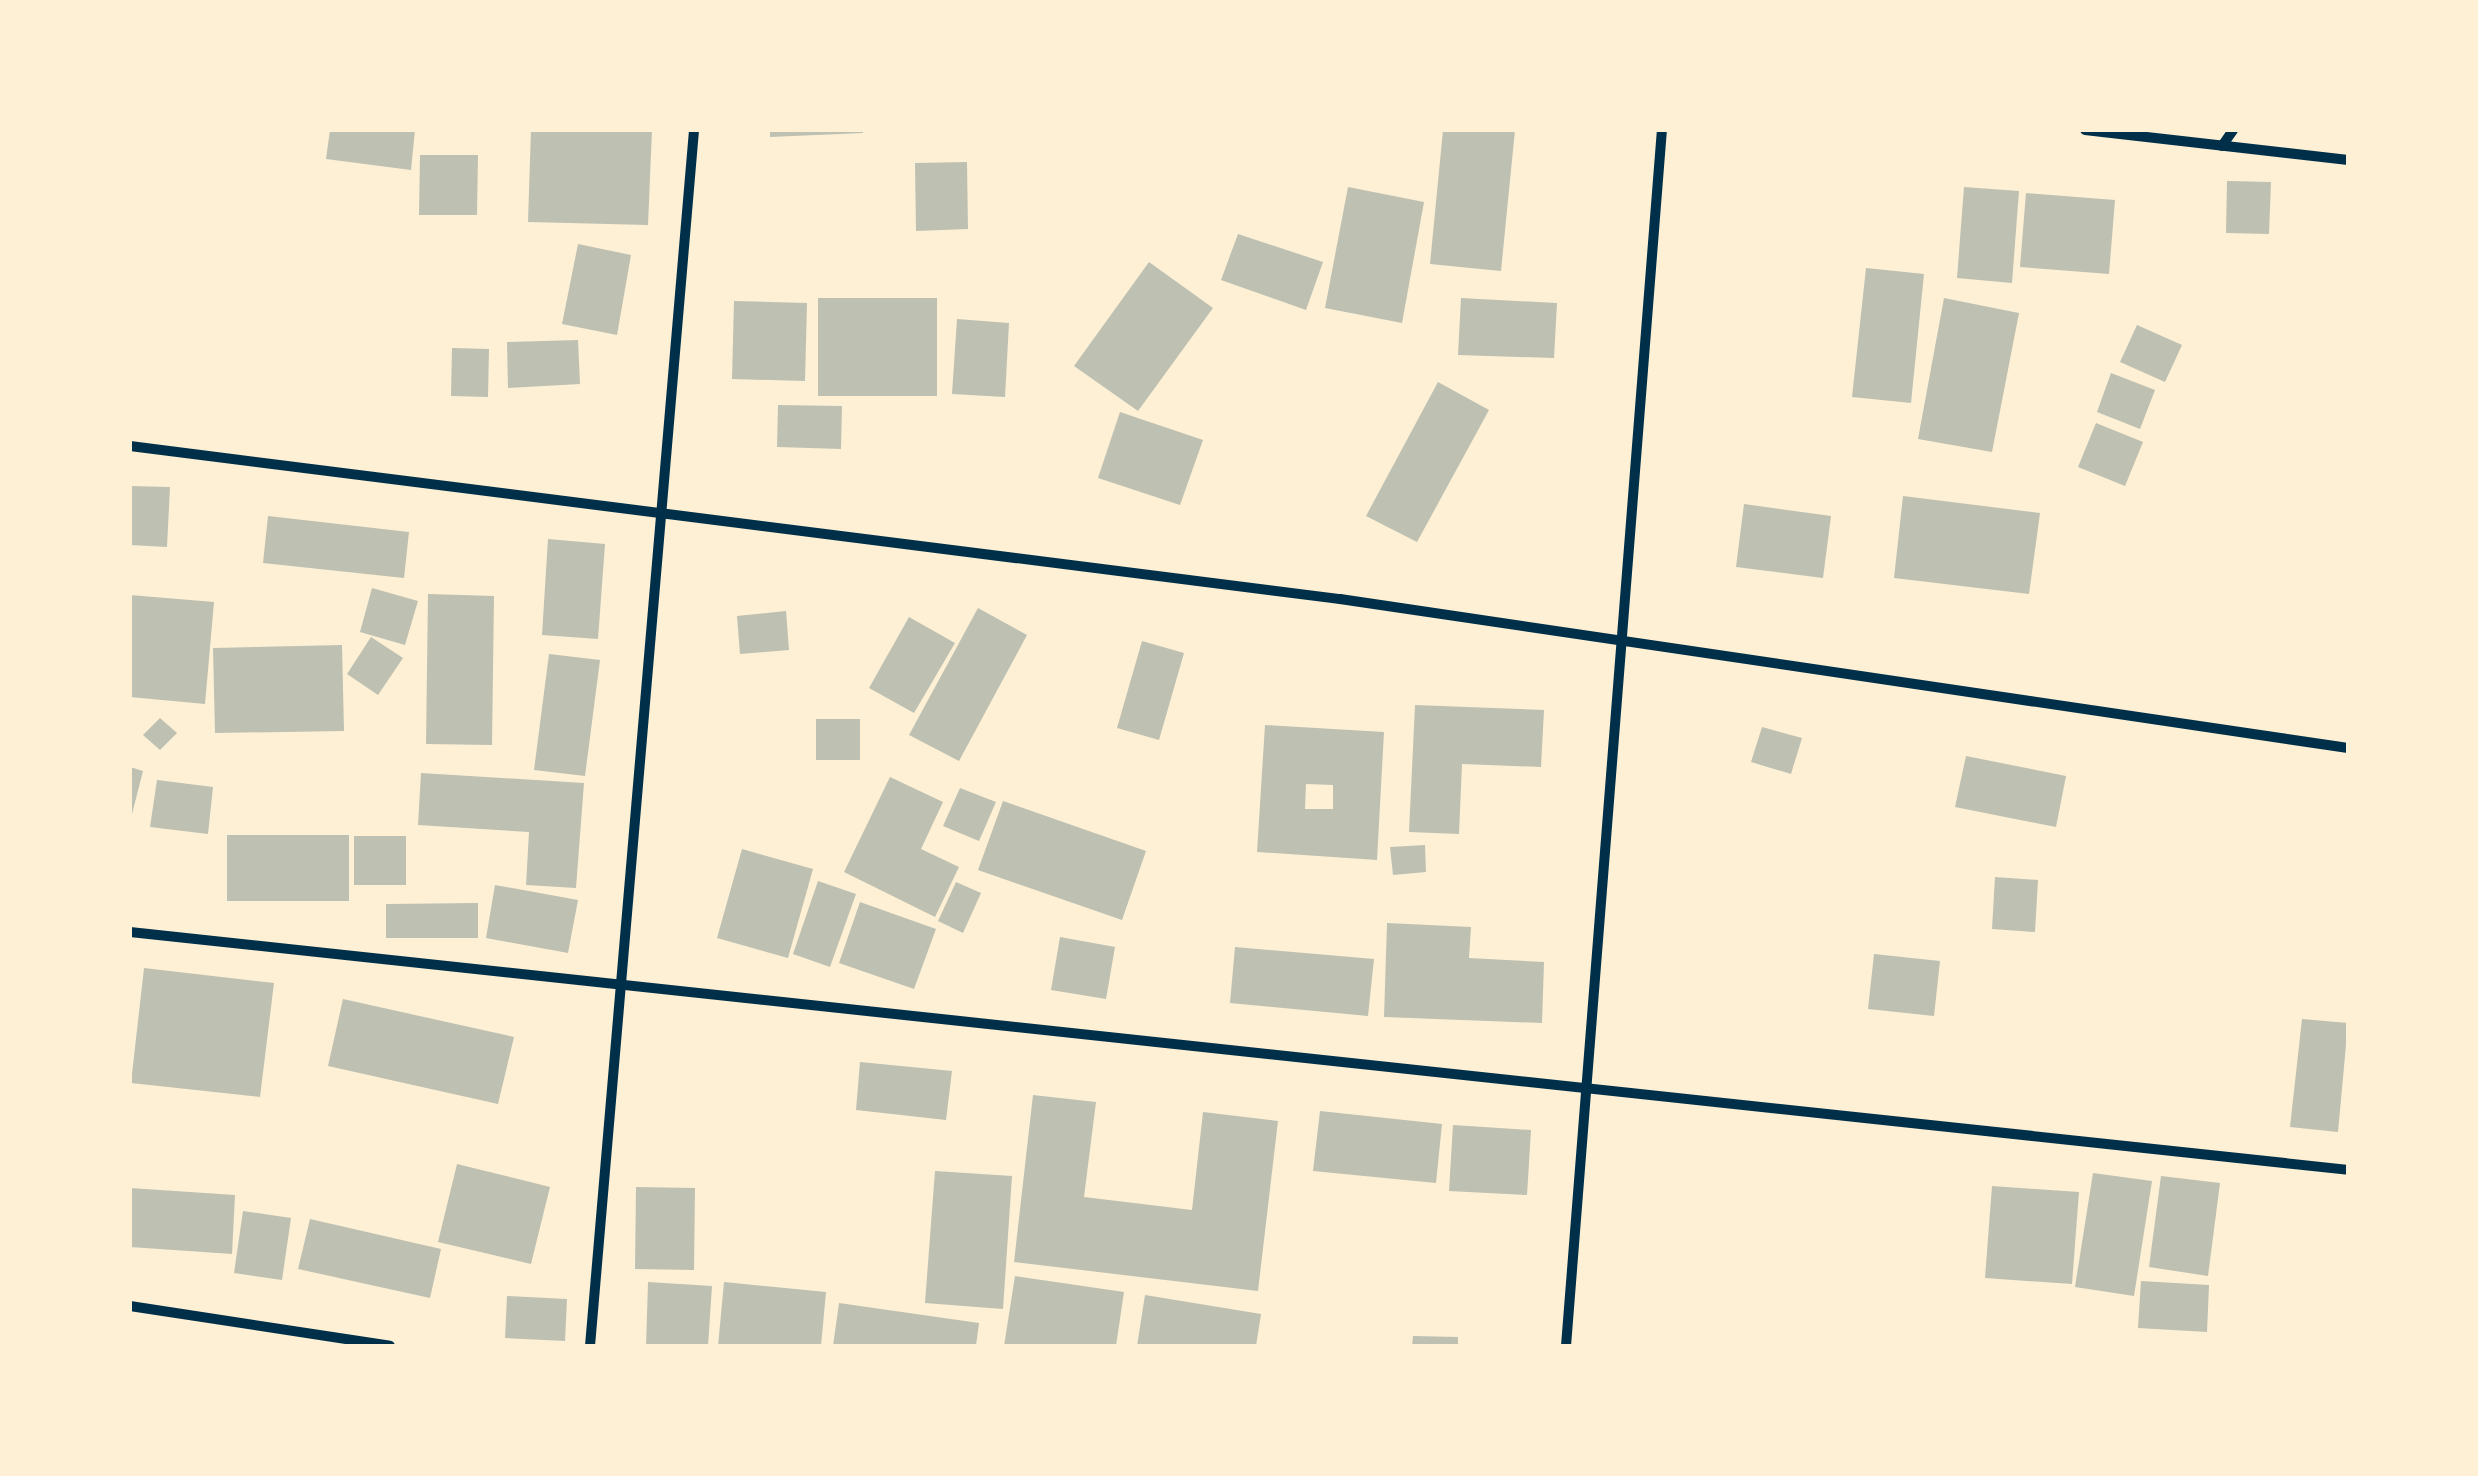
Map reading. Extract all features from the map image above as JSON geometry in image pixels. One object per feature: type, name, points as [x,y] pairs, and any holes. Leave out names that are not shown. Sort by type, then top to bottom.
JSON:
[{"type":"street","points":[[590,1346],[694,130]]},
{"type":"street","points":[[1566,1346],[1662,130]]},
{"type":"street","points":[[2085,130],[2348,160]]},
{"type":"street","points":[[2222,146],[2233,130]]},
{"type":"street","points":[[130,446],[1340,599],[2348,748]]},
{"type":"street","points":[[130,932],[2348,1170]]},
{"type":"street","points":[[130,1306],[390,1346]]},
{"type":"building","points":[[330,130],[415,130],[411,170],[326,159]]},
{"type":"building","points":[[531,130],[652,130],[648,225],[528,222]]},
{"type":"building","points":[[770,130],[863,130],[863,133],[770,137]]},
{"type":"building","points":[[1443,130],[1515,130],[1501,271],[1430,264]]},
{"type":"building","points":[[420,155],[478,155],[477,215],[419,215]]},
{"type":"building","points":[[967,162],[968,229],[916,231],[915,163]]},
{"type":"building","points":[[2227,181],[2271,182],[2269,234],[2226,233]]},
{"type":"building","points":[[1348,187],[1424,202],[1402,323],[1325,308]]},
{"type":"building","points":[[1964,187],[2019,191],[2012,283],[1957,278]]},
{"type":"building","points":[[2026,193],[2115,200],[2109,274],[2020,267]]},
{"type":"building","points":[[1238,234],[1323,262],[1306,310],[1221,280]]},
{"type":"building","points":[[578,244],[631,255],[617,335],[562,324]]},
{"type":"building","points":[[1149,262],[1213,308],[1138,411],[1074,366]]},
{"type":"building","points":[[1866,268],[1924,274],[1911,403],[1852,397]]},
{"type":"building","points":[[818,298],[937,298],[937,396],[818,396]]},
{"type":"building","points":[[1461,298],[1557,303],[1554,358],[1458,355]]},
{"type":"building","points":[[1944,298],[2019,313],[1992,452],[1918,439]]},
{"type":"building","points":[[734,301],[807,303],[805,381],[732,379]]},
{"type":"building","points":[[957,319],[1009,323],[1005,397],[952,394]]},
{"type":"building","points":[[2137,325],[2182,345],[2165,382],[2120,362]]},
{"type":"building","points":[[578,340],[580,384],[508,388],[507,342]]},
{"type":"building","points":[[452,348],[489,349],[488,397],[451,396]]},
{"type":"building","points":[[2111,373],[2155,390],[2140,429],[2097,412]]},
{"type":"building","points":[[1438,382],[1489,410],[1417,542],[1366,516]]},
{"type":"building","points":[[778,405],[842,406],[841,449],[777,447]]},
{"type":"building","points":[[1120,412],[1203,440],[1180,505],[1098,478]]},
{"type":"building","points":[[2096,423],[2143,442],[2125,486],[2078,467]]},
{"type":"building","points":[[130,486],[170,487],[167,547],[130,545]]},
{"type":"building","points":[[1903,496],[2040,513],[2029,594],[1894,578]]},
{"type":"building","points":[[1744,504],[1831,516],[1823,578],[1736,567]]},
{"type":"building","points":[[268,516],[409,532],[404,578],[263,563]]},
{"type":"building","points":[[548,539],[605,544],[598,639],[542,635]]},
{"type":"building","points":[[372,588],[418,601],[405,645],[360,632]]},
{"type":"building","points":[[428,594],[494,596],[492,745],[426,744]]},
{"type":"building","points":[[130,595],[214,602],[205,704],[130,697]]},
{"type":"building","points":[[978,608],[1027,635],[959,761],[909,735]]},
{"type":"building","points":[[786,611],[789,650],[740,654],[737,616]]},
{"type":"building","points":[[909,617],[955,643],[914,713],[869,688]]},
{"type":"building","points":[[371,637],[403,658],[378,695],[347,674]]},
{"type":"building","points":[[1142,641],[1184,653],[1159,740],[1117,728]]},
{"type":"building","points":[[342,645],[344,731],[215,733],[213,648]]},
{"type":"building","points":[[549,654],[600,660],[585,776],[534,770]]},
{"type":"building","points":[[1415,705],[1544,710],[1541,767],[1462,764],[1459,834],[1409,832]]},
{"type":"building","points":[[160,718],[177,733],[160,750],[143,735]]},
{"type":"building","points":[[816,719],[860,719],[860,760],[816,760]]},
{"type":"building","points":[[1265,725],[1384,732],[1377,860],[1257,852]],"holes":[[[1306,784],[1333,785],[1333,809],[1305,809]]]},
{"type":"building","points":[[1762,727],[1802,738],[1791,774],[1751,762]]},
{"type":"building","points":[[1966,756],[2066,776],[2056,827],[1955,807]]},
{"type":"building","points":[[130,767],[143,771],[131,818],[130,817]]},
{"type":"building","points":[[421,773],[584,783],[576,888],[526,885],[529,832],[418,825]]},
{"type":"building","points":[[890,777],[943,802],[921,849],[959,867],[935,917],[844,872]]},
{"type":"building","points":[[157,780],[213,787],[208,834],[150,827]]},
{"type":"building","points":[[960,788],[996,802],[979,841],[943,826]]},
{"type":"building","points":[[1003,801],[1146,851],[1122,920],[978,870]]},
{"type":"building","points":[[227,835],[349,835],[349,901],[227,901]]},
{"type":"building","points":[[354,836],[406,836],[406,885],[354,885]]},
{"type":"building","points":[[1425,845],[1426,872],[1393,875],[1390,847]]},
{"type":"building","points":[[742,849],[813,869],[788,958],[717,938]]},
{"type":"building","points":[[1995,877],[2038,880],[2035,932],[1992,929]]},
{"type":"building","points":[[818,881],[856,894],[830,967],[793,954]]},
{"type":"building","points":[[956,882],[981,893],[963,933],[938,921]]},
{"type":"building","points":[[495,885],[578,900],[568,953],[486,938]]},
{"type":"building","points":[[860,902],[936,929],[914,989],[839,963]]},
{"type":"building","points":[[478,903],[478,938],[386,938],[386,904]]},
{"type":"building","points":[[1387,923],[1471,927],[1469,958],[1544,962],[1542,1023],[1384,1017]]},
{"type":"building","points":[[1060,937],[1115,947],[1106,999],[1051,990]]},
{"type":"building","points":[[1235,947],[1374,959],[1368,1016],[1230,1003]]},
{"type":"building","points":[[1874,954],[1940,961],[1934,1016],[1868,1009]]},
{"type":"building","points":[[144,968],[274,983],[260,1097],[131,1083]]},
{"type":"building","points":[[343,999],[514,1037],[498,1104],[328,1066]]},
{"type":"building","points":[[2302,1019],[2348,1023],[2338,1132],[2290,1127]]},
{"type":"building","points":[[860,1062],[952,1071],[946,1120],[856,1110]]},
{"type":"building","points":[[1033,1095],[1096,1102],[1084,1197],[1192,1210],[1203,1112],[1278,1121],[1258,1291],[1014,1262]]},
{"type":"building","points":[[1320,1111],[1442,1124],[1436,1183],[1313,1171]]},
{"type":"building","points":[[1453,1125],[1531,1130],[1527,1195],[1449,1191]]},
{"type":"building","points":[[457,1164],[550,1187],[531,1264],[438,1242]]},
{"type":"building","points":[[935,1171],[1012,1176],[1003,1309],[925,1303]]},
{"type":"building","points":[[2093,1173],[2152,1181],[2134,1296],[2075,1287]]},
{"type":"building","points":[[2161,1176],[2220,1183],[2208,1276],[2149,1267]]},
{"type":"building","points":[[1992,1186],[2079,1192],[2072,1284],[1985,1278]]},
{"type":"building","points":[[636,1187],[695,1188],[694,1270],[635,1269]]},
{"type":"building","points":[[130,1188],[235,1195],[232,1254],[130,1247]]},
{"type":"building","points":[[243,1211],[291,1218],[282,1280],[234,1273]]},
{"type":"building","points":[[310,1219],[441,1249],[430,1298],[298,1269]]},
{"type":"building","points":[[1015,1276],[1124,1292],[1116,1346],[1004,1346]]},
{"type":"building","points":[[2141,1281],[2209,1285],[2207,1332],[2138,1328]]},
{"type":"building","points":[[648,1282],[712,1286],[708,1346],[646,1346]]},
{"type":"building","points":[[724,1282],[826,1292],[821,1346],[718,1346]]},
{"type":"building","points":[[1145,1295],[1261,1314],[1256,1346],[1137,1346]]},
{"type":"building","points":[[507,1296],[567,1299],[565,1341],[505,1338]]},
{"type":"building","points":[[839,1303],[979,1323],[976,1346],[833,1346]]},
{"type":"building","points":[[1413,1336],[1458,1337],[1458,1346],[1412,1346]]}]
